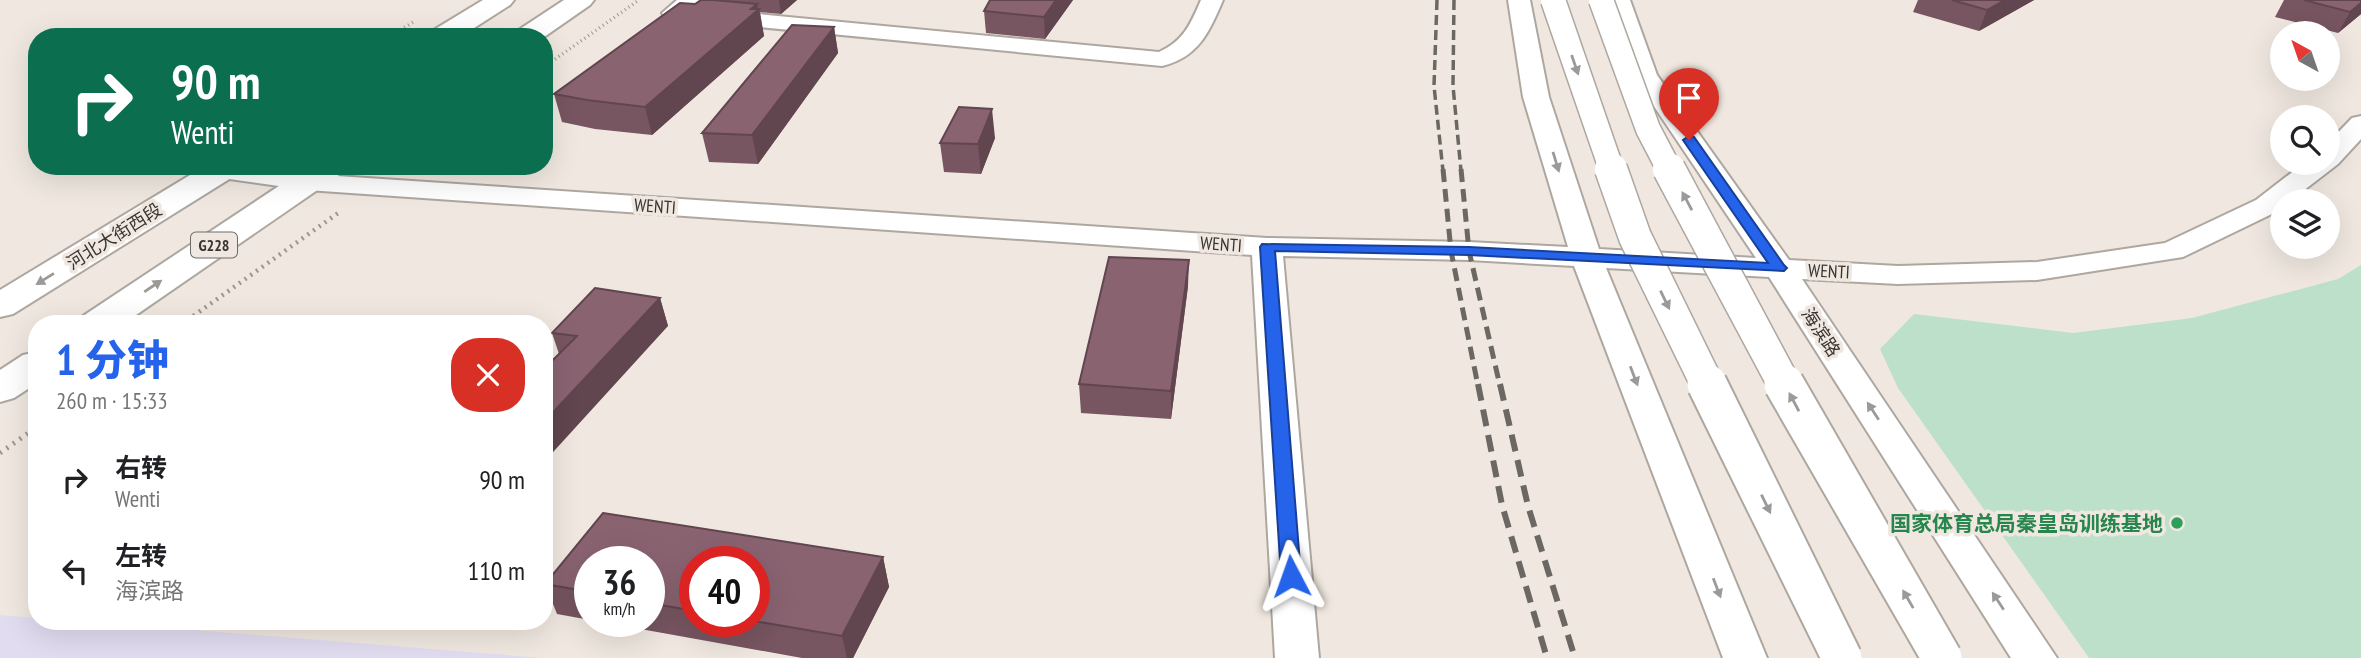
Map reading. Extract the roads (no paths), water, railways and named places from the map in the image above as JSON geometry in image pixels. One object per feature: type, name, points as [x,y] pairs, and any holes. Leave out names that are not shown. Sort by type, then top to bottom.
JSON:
[{"type":"highway","points":[[456,28],[501,0]]},
{"type":"highway","points":[[539,28],[581,0]]},
{"type":"highway","name":"河北大街西段","points":[[0,306],[214,175]]},
{"type":"highway","name":"G228","points":[[110,315],[318,175]]},
{"type":"highway","points":[[0,389],[28,370]]},
{"type":"street","points":[[691,0],[673,13],[1163,59],[1183,52],[1192,45],[1212,0]]},
{"type":"street","points":[[1519,0],[1536,97],[1586,257],[1745,658]]},
{"type":"street","points":[[1553,0],[1635,237],[1842,658]]},
{"type":"street","points":[[1601,0],[1648,129],[1798,410],[1942,658]]},
{"type":"street","name":"海滨路","points":[[1619,0],[1645,75],[1779,268],[2035,658]]},
{"type":"street","points":[[2340,146],[2361,124]]},
{"type":"street","name":"WENTI","points":[[323,175],[375,187],[1267,247],[1469,251],[1898,275],[2037,271],[2172,251],[2266,206],[2306,175]]},
{"type":"street","points":[[1267,247],[1297,658]]},
{"type":"railway","points":[[1437,0],[1434,86],[1443,171]]},
{"type":"railway","points":[[1454,0],[1453,86],[1461,171]]},
{"type":"railway","points":[[1443,169],[1451,251],[1478,386]]},
{"type":"railway","points":[[1461,169],[1469,251],[1500,386]]},
{"type":"railway","points":[[1478,384],[1502,505],[1547,658]]},
{"type":"railway","points":[[1500,384],[1528,506],[1575,658]]},
{"type":"place","name":"国家体育总局秦皇岛训练基地","points":[[2177,523]]}]
